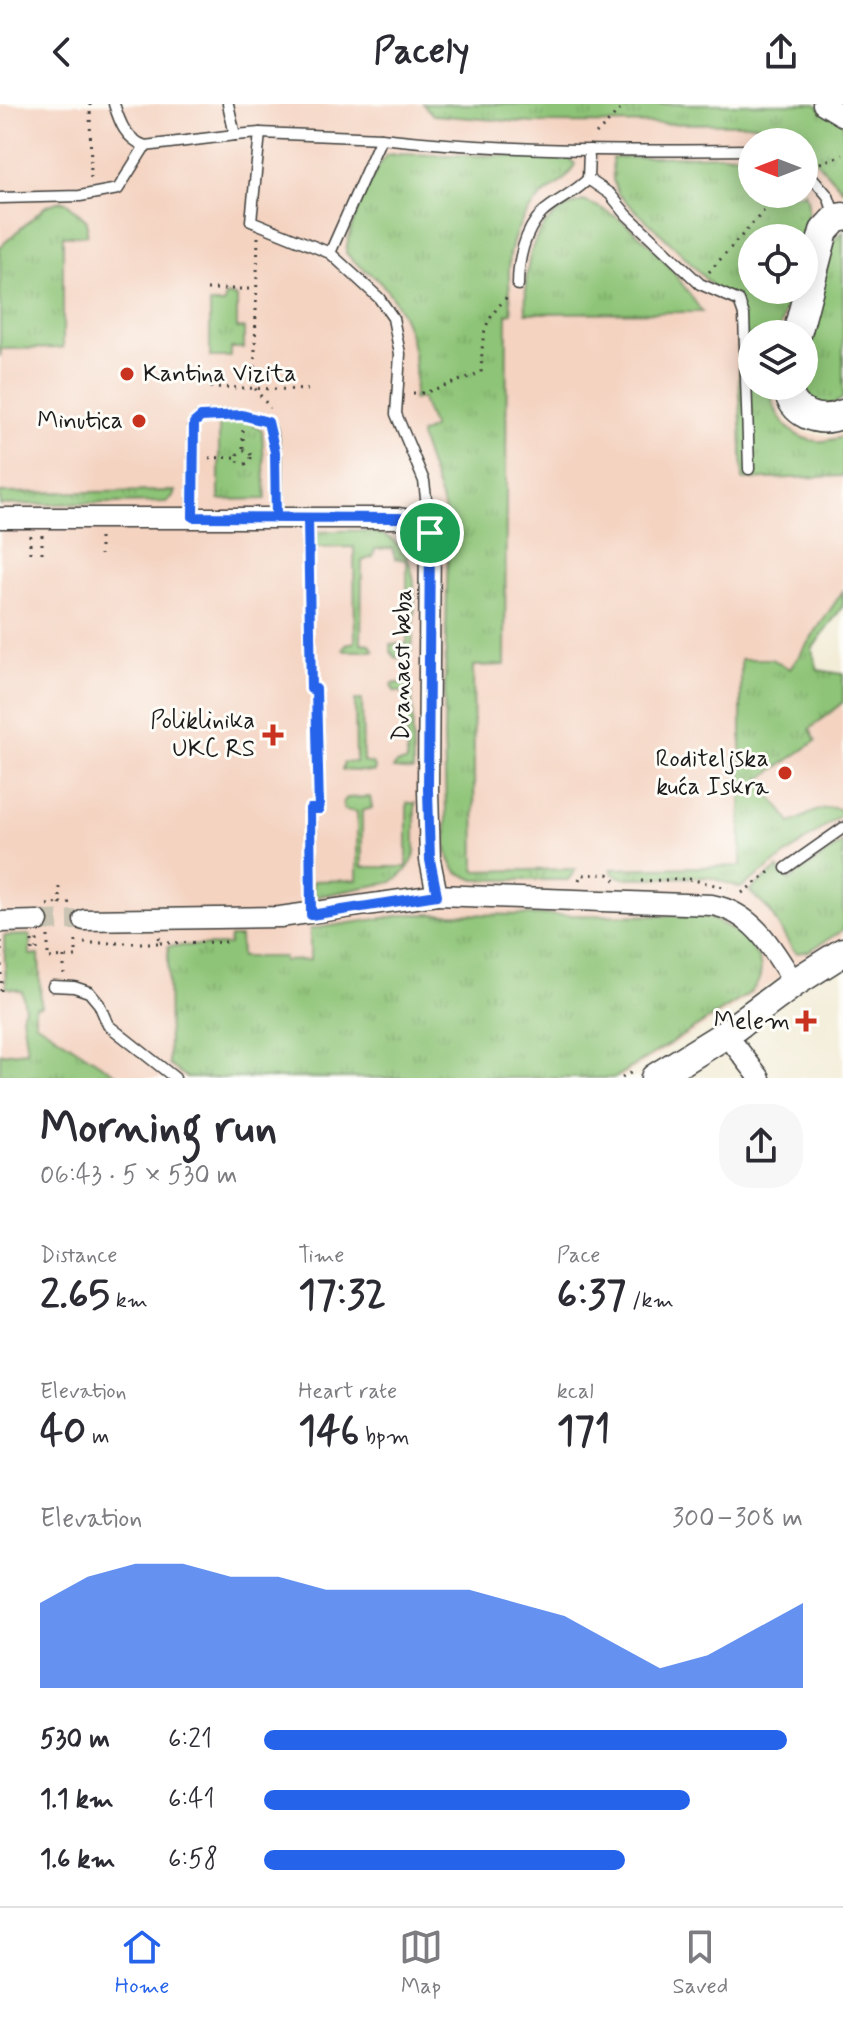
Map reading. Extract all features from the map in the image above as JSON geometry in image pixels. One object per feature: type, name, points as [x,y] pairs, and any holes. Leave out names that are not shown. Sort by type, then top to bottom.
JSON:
[{"type":"street","points":[[823,104],[843,116]]},
{"type":"street","points":[[801,320],[821,240],[829,224],[840,217]]},
{"type":"street","points":[[790,400],[798,410],[809,416],[828,419],[843,414]]},
{"type":"street","points":[[0,518],[399,518],[417,521],[430,533]]},
{"type":"street","name":"Dvanaest beba","points":[[430,533],[428,790],[430,860],[437,895]]},
{"type":"street","points":[[84,920],[311,915],[437,895],[609,900],[727,908],[762,933],[794,983]]},
{"type":"street","points":[[0,922],[36,932]]},
{"type":"street","points":[[655,1078],[726,1034],[794,983],[843,952]]},
{"type":"street","points":[[726,1034],[760,1078]]},
{"type":"lane","points":[[114,104],[121,127],[135,142],[145,146],[260,133],[586,150],[738,150]]},
{"type":"lane","points":[[228,104],[235,135]]},
{"type":"lane","points":[[260,133],[251,221],[330,253],[379,298],[393,318],[400,354],[396,414],[424,481],[430,533]]},
{"type":"lane","points":[[330,253],[381,138]]},
{"type":"lane","points":[[0,198],[91,194],[118,189],[145,146]]},
{"type":"lane","points":[[518,285],[521,251],[535,222],[542,213],[578,190],[588,179],[586,150]]},
{"type":"lane","points":[[588,179],[610,194],[627,215],[700,284],[739,301],[744,315],[749,469]]},
{"type":"lane","points":[[818,184],[840,217]]},
{"type":"lane","points":[[193,517],[194,423],[201,417],[242,415],[268,422],[271,429],[275,452],[276,518]]},
{"type":"lane","points":[[786,868],[843,828]]},
{"type":"lane","points":[[53,986],[74,987],[89,992],[99,1004],[108,1025],[175,1078]]},
{"type":"path","points":[[90,104],[91,194]]},
{"type":"path","points":[[586,150],[626,104]]},
{"type":"path","points":[[818,164],[843,155]]},
{"type":"path","points":[[700,284],[766,208]]},
{"type":"path","points":[[255,357],[259,225]]},
{"type":"path","points":[[395,393],[424,393],[481,373],[484,330],[490,315],[518,285]]},
{"type":"path","points":[[207,289],[255,289]]},
{"type":"path","points":[[210,387],[311,390]]},
{"type":"path","points":[[238,457],[243,450],[242,415]]},
{"type":"path","points":[[238,457],[240,462],[248,462],[250,454],[243,450]]},
{"type":"path","points":[[193,459],[238,457]]},
{"type":"path","points":[[308,518],[308,632],[311,689],[316,689],[319,809],[310,809],[311,915]]},
{"type":"path","points":[[100,530],[100,555]]},
{"type":"path","points":[[30,532],[30,555]]},
{"type":"path","points":[[42,534],[42,555]]},
{"type":"path","points":[[638,882],[689,879],[742,893],[782,862],[786,868]]},
{"type":"path","points":[[577,884],[581,875],[608,874],[618,882],[625,882]]},
{"type":"path","points":[[1,933],[1,995]]},
{"type":"path","points":[[159,936],[160,943]]},
{"type":"path","points":[[84,943],[227,942]]},
{"type":"shaded area","points":[[0,104],[423,104],[433,115],[532,123],[754,124],[768,128],[738,128],[738,208],[818,208],[818,163],[843,190],[843,194],[816,215],[813,224],[738,224],[738,304],[791,304],[787,320],[738,320],[738,400],[779,400],[781,412],[788,422],[806,433],[831,436],[843,432],[843,607],[812,649],[818,670],[843,674],[843,939],[621,1078],[0,1078]]},
{"type":"green space","points":[[423,104],[815,104],[843,121],[843,190],[818,163],[818,128],[768,128],[754,124],[532,123],[433,115]]},
{"type":"green space","points":[[738,154],[738,208],[808,208],[806,224],[738,224],[738,304],[786,304],[782,320],[738,320],[738,340],[737,312],[679,251],[618,194],[613,180],[612,158]]},
{"type":"green space","points":[[386,155],[562,157],[575,164],[564,180],[540,198],[529,211],[520,224],[511,252],[509,281],[512,313],[507,314],[505,665],[473,666],[475,871],[576,869],[568,880],[475,880],[457,872],[447,850],[444,736],[448,537],[444,508],[420,437],[420,434],[433,428],[421,398],[413,400],[414,353],[399,308],[380,282],[346,253],[351,229],[367,189]]},
{"type":"green space","points":[[583,201],[620,219],[636,232],[665,262],[702,312],[526,313],[529,260],[541,231],[551,218],[565,208]]},
{"type":"green space","points":[[66,202],[87,221],[87,235],[63,236],[63,348],[1,349],[0,357],[0,247],[46,206]]},
{"type":"green space","points":[[843,232],[843,398],[831,404],[820,404],[812,400],[818,400],[818,320],[814,320],[833,242]]},
{"type":"green space","points":[[226,295],[237,297],[237,328],[244,328],[244,348],[231,348],[231,357],[210,357],[210,304],[224,304]]},
{"type":"green space","points":[[740,400],[773,400],[778,415],[790,430],[807,439],[820,441],[843,437],[843,476],[743,480]]},
{"type":"green space","points":[[219,420],[248,420],[262,430],[266,499],[219,500]]},
{"type":"green space","points":[[175,491],[166,502],[0,505],[0,493]]},
{"type":"green space","points":[[310,532],[373,532],[391,539],[402,549],[410,564],[414,580],[412,650],[409,657],[396,658],[391,652],[391,644],[407,644],[407,560],[395,558],[392,548],[375,549],[373,557],[362,561],[361,643],[370,644],[374,651],[345,651],[346,644],[355,642],[354,547],[310,548]]},
{"type":"green space","points":[[843,591],[843,606],[812,649],[818,670],[843,674],[843,702],[810,729],[816,741],[759,780],[791,823],[827,808],[839,809],[842,814],[741,888],[709,877],[623,878],[613,874],[611,869],[741,866],[741,659],[772,659],[790,669]]},
{"type":"green space","points":[[393,683],[412,684],[413,771],[393,769],[396,764],[407,762],[406,693],[394,691]]},
{"type":"green space","points":[[355,700],[362,700],[363,762],[372,764],[374,772],[342,770],[344,762],[356,762]]},
{"type":"green space","points":[[370,797],[372,808],[362,811],[362,867],[407,867],[407,803],[415,803],[415,855],[411,863],[403,874],[392,882],[314,897],[313,881],[357,880],[357,812],[344,810],[343,802],[347,798]]},
{"type":"green space","points":[[843,842],[843,930],[809,951],[797,953],[770,911],[749,891],[778,868],[789,881]]},
{"type":"green space","points":[[411,914],[702,916],[728,927],[751,946],[761,970],[758,983],[747,995],[615,1078],[188,1078],[169,1065],[168,946],[229,945],[230,937],[240,937],[241,957],[310,960],[310,929]]},
{"type":"green space","points":[[30,935],[30,955],[39,955],[41,1006],[35,1007],[35,1022],[122,1078],[0,1078],[0,1054],[27,1051],[22,991],[6,987],[4,936]]},
{"type":"tunnel","points":[[38,921],[84,920]]},
{"type":"place","name":"Kantina Vizita","points":[[127,374]]},
{"type":"place","name":"Minutica","points":[[139,421]]},
{"type":"place","name":"Poliklinika UKC RS","points":[[273,735]]},
{"type":"place","name":"Roditeljska kuća Iskra","points":[[785,773]]},
{"type":"place","name":"Melem","points":[[806,1021]]},
{"type":"route","points":[[430,533],[417,521],[399,518],[308,518],[276,518],[193,517],[194,423],[201,417],[242,415],[268,422],[275,452],[276,518],[308,518],[308,632],[311,689],[316,689],[319,809],[310,809],[311,915],[437,895],[430,860],[428,790],[430,533]]}]
